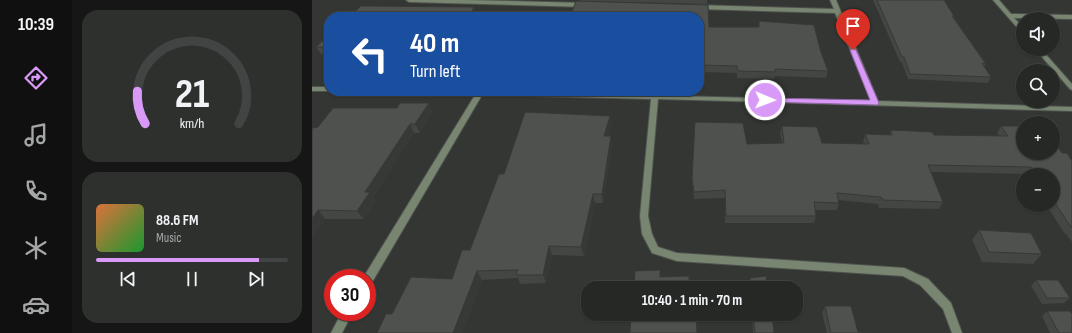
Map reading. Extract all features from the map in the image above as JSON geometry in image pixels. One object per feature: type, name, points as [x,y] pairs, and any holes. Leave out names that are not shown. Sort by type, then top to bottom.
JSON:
[{"type":"street","points":[[409,0],[591,5]]},
{"type":"street","points":[[833,0],[836,11],[875,103]]},
{"type":"street","points":[[996,0],[1016,23]]},
{"type":"street","points":[[694,7],[836,11]]},
{"type":"street","points":[[1010,16],[1072,17]]},
{"type":"street","points":[[1044,56],[1072,88]]},
{"type":"street","points":[[312,89],[324,89]]},
{"type":"street","points":[[374,269],[478,96]]},
{"type":"street","points":[[596,96],[1072,109]]},
{"type":"street","points":[[655,97],[644,216],[647,234],[655,250],[677,257],[904,272],[924,282],[947,306],[957,333]]},
{"type":"street","points":[[336,333],[343,321]]},
{"type":"building","points":[[877,0],[944,0],[954,16],[952,16],[986,64],[982,63],[991,77],[910,74],[904,57],[902,57]]},
{"type":"building","points":[[576,1],[708,5],[709,27],[759,27],[759,21],[814,25],[820,49],[828,71],[775,69],[775,72],[738,71],[737,66],[704,65],[704,12],[572,12]]},
{"type":"building","points":[[361,6],[474,7],[472,12],[354,12]]},
{"type":"building","points":[[324,40],[324,47],[316,47]]},
{"type":"building","points":[[400,103],[429,103],[415,124],[410,124],[365,192],[370,192],[357,211],[318,210],[312,219],[312,128],[318,127],[333,108],[397,108]]},
{"type":"building","points":[[525,112],[610,116],[604,136],[611,136],[602,194],[593,194],[581,247],[549,246],[543,275],[516,275],[518,270],[477,271],[453,333],[377,333],[386,314],[392,314],[411,277],[452,279],[462,250],[470,250],[499,174],[504,174]]},
{"type":"building","points":[[695,122],[743,123],[747,144],[784,143],[782,126],[817,127],[822,143],[869,144],[865,134],[892,135],[891,130],[932,132],[934,135],[1008,136],[1001,126],[1016,126],[1016,160],[1060,160],[1060,150],[1062,153],[1067,153],[1072,161],[1072,227],[1060,210],[1060,168],[928,165],[943,202],[883,200],[881,197],[837,193],[839,203],[814,202],[816,216],[726,216],[725,190],[694,192],[692,179]]},
{"type":"building","points":[[979,230],[1031,233],[1042,254],[989,252]]},
{"type":"building","points":[[660,270],[660,277],[689,276],[689,281],[634,281],[635,271]]},
{"type":"building","points":[[766,276],[767,281],[750,281],[750,278]]},
{"type":"building","points":[[1036,280],[1058,280],[1070,298],[1047,298]]},
{"type":"building","points":[[825,306],[851,306],[858,332],[874,333],[831,333]]},
{"type":"building","points":[[1047,311],[1070,311],[1072,314],[1072,333],[1059,333]]},
{"type":"building","points":[[631,321],[696,321],[697,333],[630,333]]},
{"type":"building","points":[[754,321],[773,321],[774,333],[755,333]]},
{"type":"route","points":[[765,100],[875,103],[853,50]]}]
